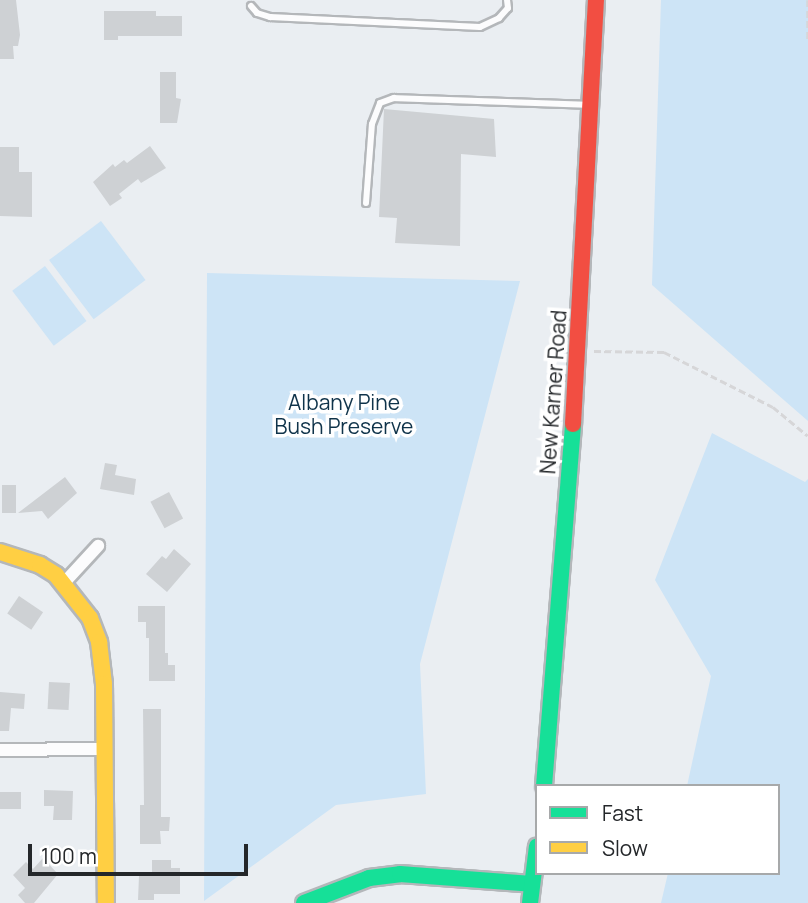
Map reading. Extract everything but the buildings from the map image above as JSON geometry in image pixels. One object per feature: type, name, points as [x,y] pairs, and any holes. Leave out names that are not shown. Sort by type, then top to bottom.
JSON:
[{"type":"main road","name":"New Karner Road","points":[[544,784],[578,351],[597,0]]},
{"type":"main road","points":[[0,552],[40,565],[63,583],[90,618],[99,642],[104,684],[106,903]]},
{"type":"main road","points":[[530,903],[535,861]]},
{"type":"main road","points":[[304,903],[369,878],[400,874],[532,884]]},
{"type":"street","points":[[63,583],[98,546]]},
{"type":"street","points":[[0,750],[104,749]]},
{"type":"lane","points":[[251,6],[257,13],[270,17],[480,27],[499,18],[508,8],[507,0]]},
{"type":"lane","points":[[366,203],[372,124],[380,103],[394,98],[592,105]]},
{"type":"path","points":[[807,0],[808,40]]},
{"type":"path","points":[[578,351],[664,352],[773,408],[808,436]]},
{"type":"green space","points":[[661,0],[808,0],[808,421],[652,285]]},
{"type":"green space","points":[[101,221],[146,280],[94,319],[49,260]]},
{"type":"green space","points":[[45,266],[87,321],[54,346],[12,291]]},
{"type":"green space","name":"Albany Pine Bush Preserve","points":[[207,273],[520,281],[420,664],[426,794],[336,805],[204,901]]},
{"type":"green space","points":[[712,433],[805,482],[808,479],[808,903],[661,903],[668,875],[780,875],[780,784],[687,784],[711,676],[655,580]]},
{"type":"traffic: fast","points":[[544,784],[573,424]]},
{"type":"traffic: fast","points":[[530,903],[535,862]]},
{"type":"traffic: fast","points":[[304,903],[369,878],[400,874],[532,884]]},
{"type":"traffic: slow","points":[[0,552],[40,565],[56,575],[90,618],[99,642],[104,684],[106,903]]},
{"type":"traffic: jam","points":[[573,424],[596,0]]}]
